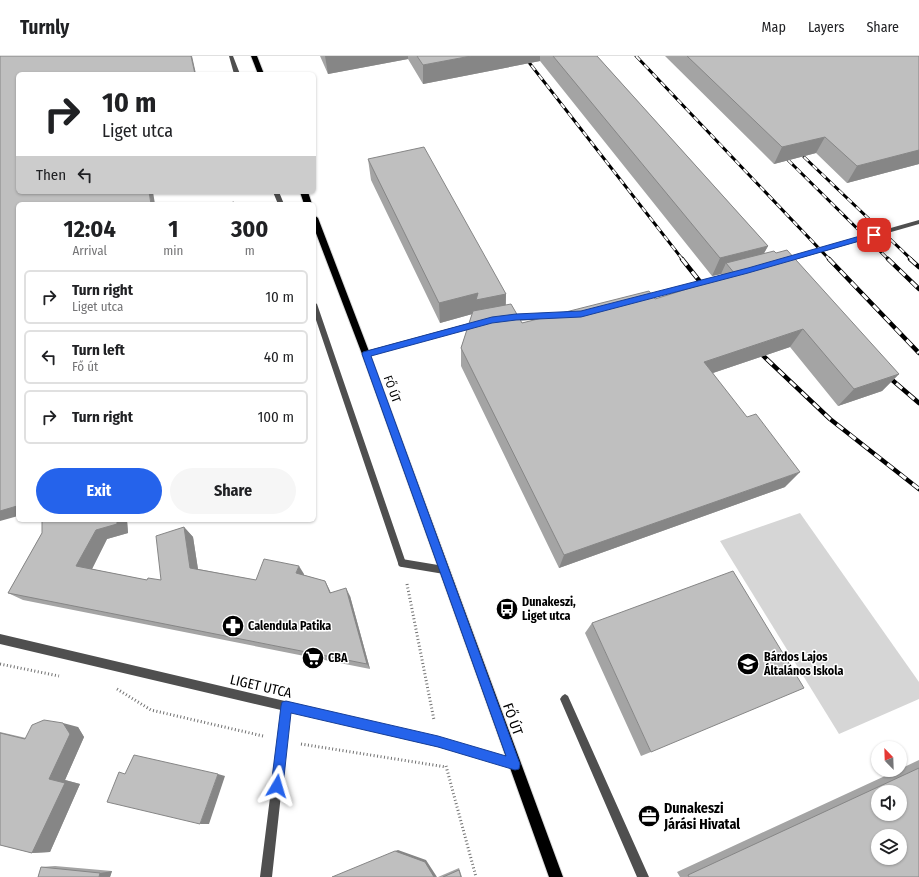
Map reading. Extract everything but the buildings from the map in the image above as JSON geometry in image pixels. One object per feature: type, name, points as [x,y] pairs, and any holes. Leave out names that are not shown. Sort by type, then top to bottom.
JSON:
[{"type":"main road","points":[[254,56],[259,72]]},
{"type":"main road","name":"FŐ ÚT","points":[[316,223],[366,354],[556,877]]},
{"type":"street","points":[[231,56],[236,72]]},
{"type":"street","points":[[777,263],[919,222]]},
{"type":"street","points":[[911,224],[919,231]]},
{"type":"street","points":[[633,300],[740,273]]},
{"type":"street","points":[[316,310],[402,562],[444,570]]},
{"type":"street","points":[[497,319],[564,316]]},
{"type":"street","points":[[366,354],[485,322]]},
{"type":"street","name":"LIGET UTCA","points":[[0,639],[438,742],[515,764]]},
{"type":"street","points":[[565,699],[643,877]]},
{"type":"street","points":[[266,877],[286,706]]},
{"type":"path","points":[[402,562],[438,742]]},
{"type":"path","points":[[0,664],[61,676]]},
{"type":"path","points":[[115,688],[151,710]]},
{"type":"path","points":[[447,768],[476,877]]},
{"type":"shaded area","points":[[800,513],[919,682],[919,699],[839,734],[720,541]]},
{"type":"railway","points":[[524,56],[683,260]]},
{"type":"railway","points":[[636,56],[830,260]]},
{"type":"railway","points":[[804,157],[912,260]]},
{"type":"railway","points":[[788,160],[889,260]]},
{"type":"railway","points":[[682,259],[709,293]]},
{"type":"railway","points":[[829,259],[919,353]]},
{"type":"railway","points":[[888,259],[919,289]]},
{"type":"railway","points":[[910,259],[919,267]]},
{"type":"railway","points":[[755,348],[830,419],[919,489]]},
{"type":"railway","points":[[884,373],[919,403]]},
{"type":"place","name":"Dunakeszi, Liget utca","points":[[507,609]]},
{"type":"place","name":"Calendula Patika","points":[[233,626]]},
{"type":"place","name":"CBA","points":[[313,658]]},
{"type":"place","name":"Bárdos Lajos Általános Iskola","points":[[748,664]]},
{"type":"place","name":"Dunakeszi Járási Hivatal","points":[[649,816]]},
{"type":"route","points":[[277,786],[286,706],[438,742],[515,764],[366,354],[492,320],[516,317],[564,316],[581,314],[684,286],[748,271],[874,235]]}]
